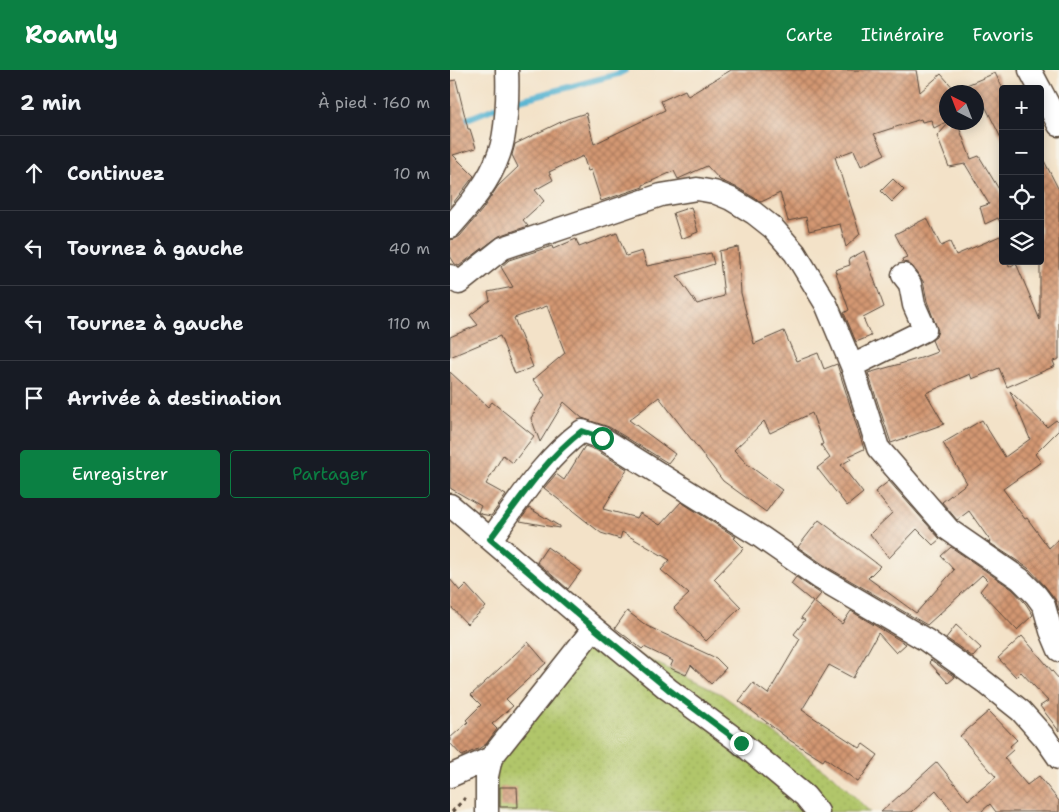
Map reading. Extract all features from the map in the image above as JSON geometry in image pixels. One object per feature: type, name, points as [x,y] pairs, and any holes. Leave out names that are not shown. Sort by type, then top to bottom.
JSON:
[{"type":"street","points":[[450,227],[472,200],[488,176],[499,154],[505,128],[507,70]]},
{"type":"street","points":[[1030,70],[1038,85]]},
{"type":"street","points":[[1044,97],[1059,125]]},
{"type":"street","points":[[450,276],[459,283],[503,248],[662,195],[697,189],[714,192],[731,199],[754,213],[773,228],[795,253],[826,304],[852,366],[878,448],[949,530],[1020,579],[1036,595],[1044,606],[1059,650]]},
{"type":"street","points":[[852,366],[925,330],[914,305],[910,284],[903,275]]},
{"type":"street","points":[[490,539],[536,477],[573,438],[582,431],[602,438],[761,537],[820,578],[926,640],[1021,711],[1045,738],[1059,758]]},
{"type":"street","points":[[450,504],[668,689],[748,749],[805,796],[818,812]]},
{"type":"street","points":[[487,812],[487,776],[491,758],[594,628]]},
{"type":"street","points":[[450,776],[491,758]]},
{"type":"green space","points":[[595,634],[721,694],[837,779],[870,812],[492,812],[494,766]]},
{"type":"building","points":[[731,70],[916,70],[920,92],[941,74],[951,85],[939,85],[939,126],[934,128],[931,120],[922,122],[921,119],[874,134],[885,154],[861,166],[854,150],[835,157],[860,234],[846,247],[840,224],[809,231],[806,217],[788,221],[780,193],[761,202],[720,180],[707,166],[678,179],[674,171],[643,185],[643,187],[601,201],[591,170],[588,171],[583,156],[549,172],[553,180],[535,190],[544,201],[523,220],[528,226],[499,236],[459,266],[455,264],[450,256],[450,240],[460,236],[482,210],[498,186],[518,167],[512,155],[515,144],[567,119],[586,113],[594,144],[665,110],[661,101],[685,90],[688,96]]},
{"type":"building","points":[[995,73],[1001,85],[999,85],[999,134],[984,104],[984,85],[967,85]]},
{"type":"building","points":[[456,80],[468,129],[470,129],[476,148],[453,155],[474,176],[450,207],[450,81]]},
{"type":"building","points":[[943,130],[960,130],[971,159],[979,156],[999,189],[999,220],[998,218],[985,224],[980,207],[989,204],[965,164],[949,167],[937,136]]},
{"type":"building","points":[[1044,161],[1059,190],[1059,359],[1053,361],[1055,366],[1007,387],[999,368],[972,379],[970,374],[926,393],[944,424],[891,443],[868,373],[937,352],[932,340],[936,337],[938,331],[927,301],[923,281],[913,267],[903,262],[902,259],[907,257],[895,234],[927,218],[941,246],[950,242],[956,255],[999,236],[999,265],[1009,265],[1009,267],[1017,265],[1040,320],[1040,265],[1044,265]]},
{"type":"building","points":[[893,179],[904,190],[892,202],[881,191]]},
{"type":"building","points":[[691,207],[698,232],[681,239],[673,213]]},
{"type":"building","points":[[617,233],[626,256],[642,251],[647,266],[711,253],[714,264],[677,276],[697,304],[724,296],[719,251],[738,247],[741,293],[754,344],[784,331],[797,361],[818,353],[824,369],[837,364],[864,449],[849,456],[851,459],[841,465],[863,493],[847,506],[817,468],[830,458],[821,445],[823,444],[812,413],[770,433],[764,421],[734,450],[747,464],[782,490],[766,512],[723,481],[659,397],[629,420],[675,454],[668,463],[609,427],[582,418],[564,402],[540,442],[531,418],[545,395],[533,380],[565,353],[547,306],[514,318],[533,367],[515,374],[500,336],[450,357],[450,337],[478,325],[470,315],[490,300],[488,292],[513,287],[501,267],[509,260],[552,246],[553,249],[576,239],[579,247]]},
{"type":"building","points":[[864,251],[884,307],[863,318],[871,336],[856,342],[844,313],[849,310],[835,270],[850,265],[849,259]]},
{"type":"building","points":[[450,372],[488,407],[492,402],[534,436],[513,463],[503,455],[486,484],[506,495],[491,516],[478,512],[481,506],[450,488]]},
{"type":"building","points":[[1010,391],[1047,427],[1056,420],[1059,423],[1059,430],[1035,454],[1041,462],[1003,489],[1049,548],[1059,539],[1059,611],[1055,599],[1045,586],[1028,568],[990,543],[969,511],[957,520],[942,502],[967,483],[943,443],[982,420],[1005,457],[1030,439]]},
{"type":"building","points":[[585,446],[596,450],[627,469],[603,509],[637,518],[640,513],[660,525],[681,502],[736,537],[734,538],[744,548],[714,579],[741,607],[706,641],[674,608],[689,594],[661,570],[670,560],[622,532],[620,539],[601,533],[544,488],[556,474],[564,480]]},
{"type":"building","points":[[889,481],[940,539],[933,545],[917,529],[889,558],[870,534],[892,513],[875,492]]},
{"type":"building","points":[[529,508],[559,526],[559,528],[520,521]]},
{"type":"building","points":[[819,520],[880,566],[868,578],[916,613],[954,570],[941,556],[951,547],[1012,589],[1033,615],[1017,630],[980,591],[988,581],[982,575],[927,625],[827,567],[798,547]]},
{"type":"building","points":[[547,547],[581,571],[568,589],[537,562]]},
{"type":"building","points":[[796,577],[821,594],[814,602],[842,624],[851,611],[906,644],[896,653],[878,633],[853,678],[829,665],[802,710],[860,748],[863,744],[878,755],[858,782],[825,758],[823,761],[791,741],[739,701],[753,683],[768,694],[800,639],[794,634],[805,620],[801,618],[813,602],[791,584]]},
{"type":"building","points":[[450,579],[460,591],[466,585],[486,607],[467,624],[450,606]]},
{"type":"building","points":[[627,611],[647,626],[716,658],[726,668],[711,684],[691,665],[686,675],[670,668],[673,661],[644,647],[642,649],[615,628]]},
{"type":"building","points":[[956,625],[981,648],[973,657],[946,638]]},
{"type":"building","points":[[1022,636],[1059,679],[1059,731],[1040,706],[1048,701],[1021,672],[1016,677],[998,658]]},
{"type":"building","points":[[528,642],[546,663],[506,699],[513,706],[492,724],[497,729],[486,744],[462,756],[450,743],[450,738],[468,722],[466,720],[481,705],[471,695]]},
{"type":"building","points":[[931,660],[955,677],[948,683],[929,662]]},
{"type":"building","points":[[989,711],[1017,740],[1010,746],[1013,750],[1004,758],[1027,785],[1039,776],[1059,801],[1059,812],[996,812],[990,804],[981,812],[953,812],[936,790],[912,812],[881,812],[937,762],[968,800],[996,777],[960,736]]},
{"type":"building","points":[[500,787],[517,787],[518,807],[500,807]]},
{"type":"waterway","points":[[512,102],[618,74],[626,70]]},
{"type":"waterway","points":[[450,126],[502,105]]},
{"type":"route","points":[[602,438],[582,431],[573,438],[536,477],[490,539],[668,689],[741,743]]}]
